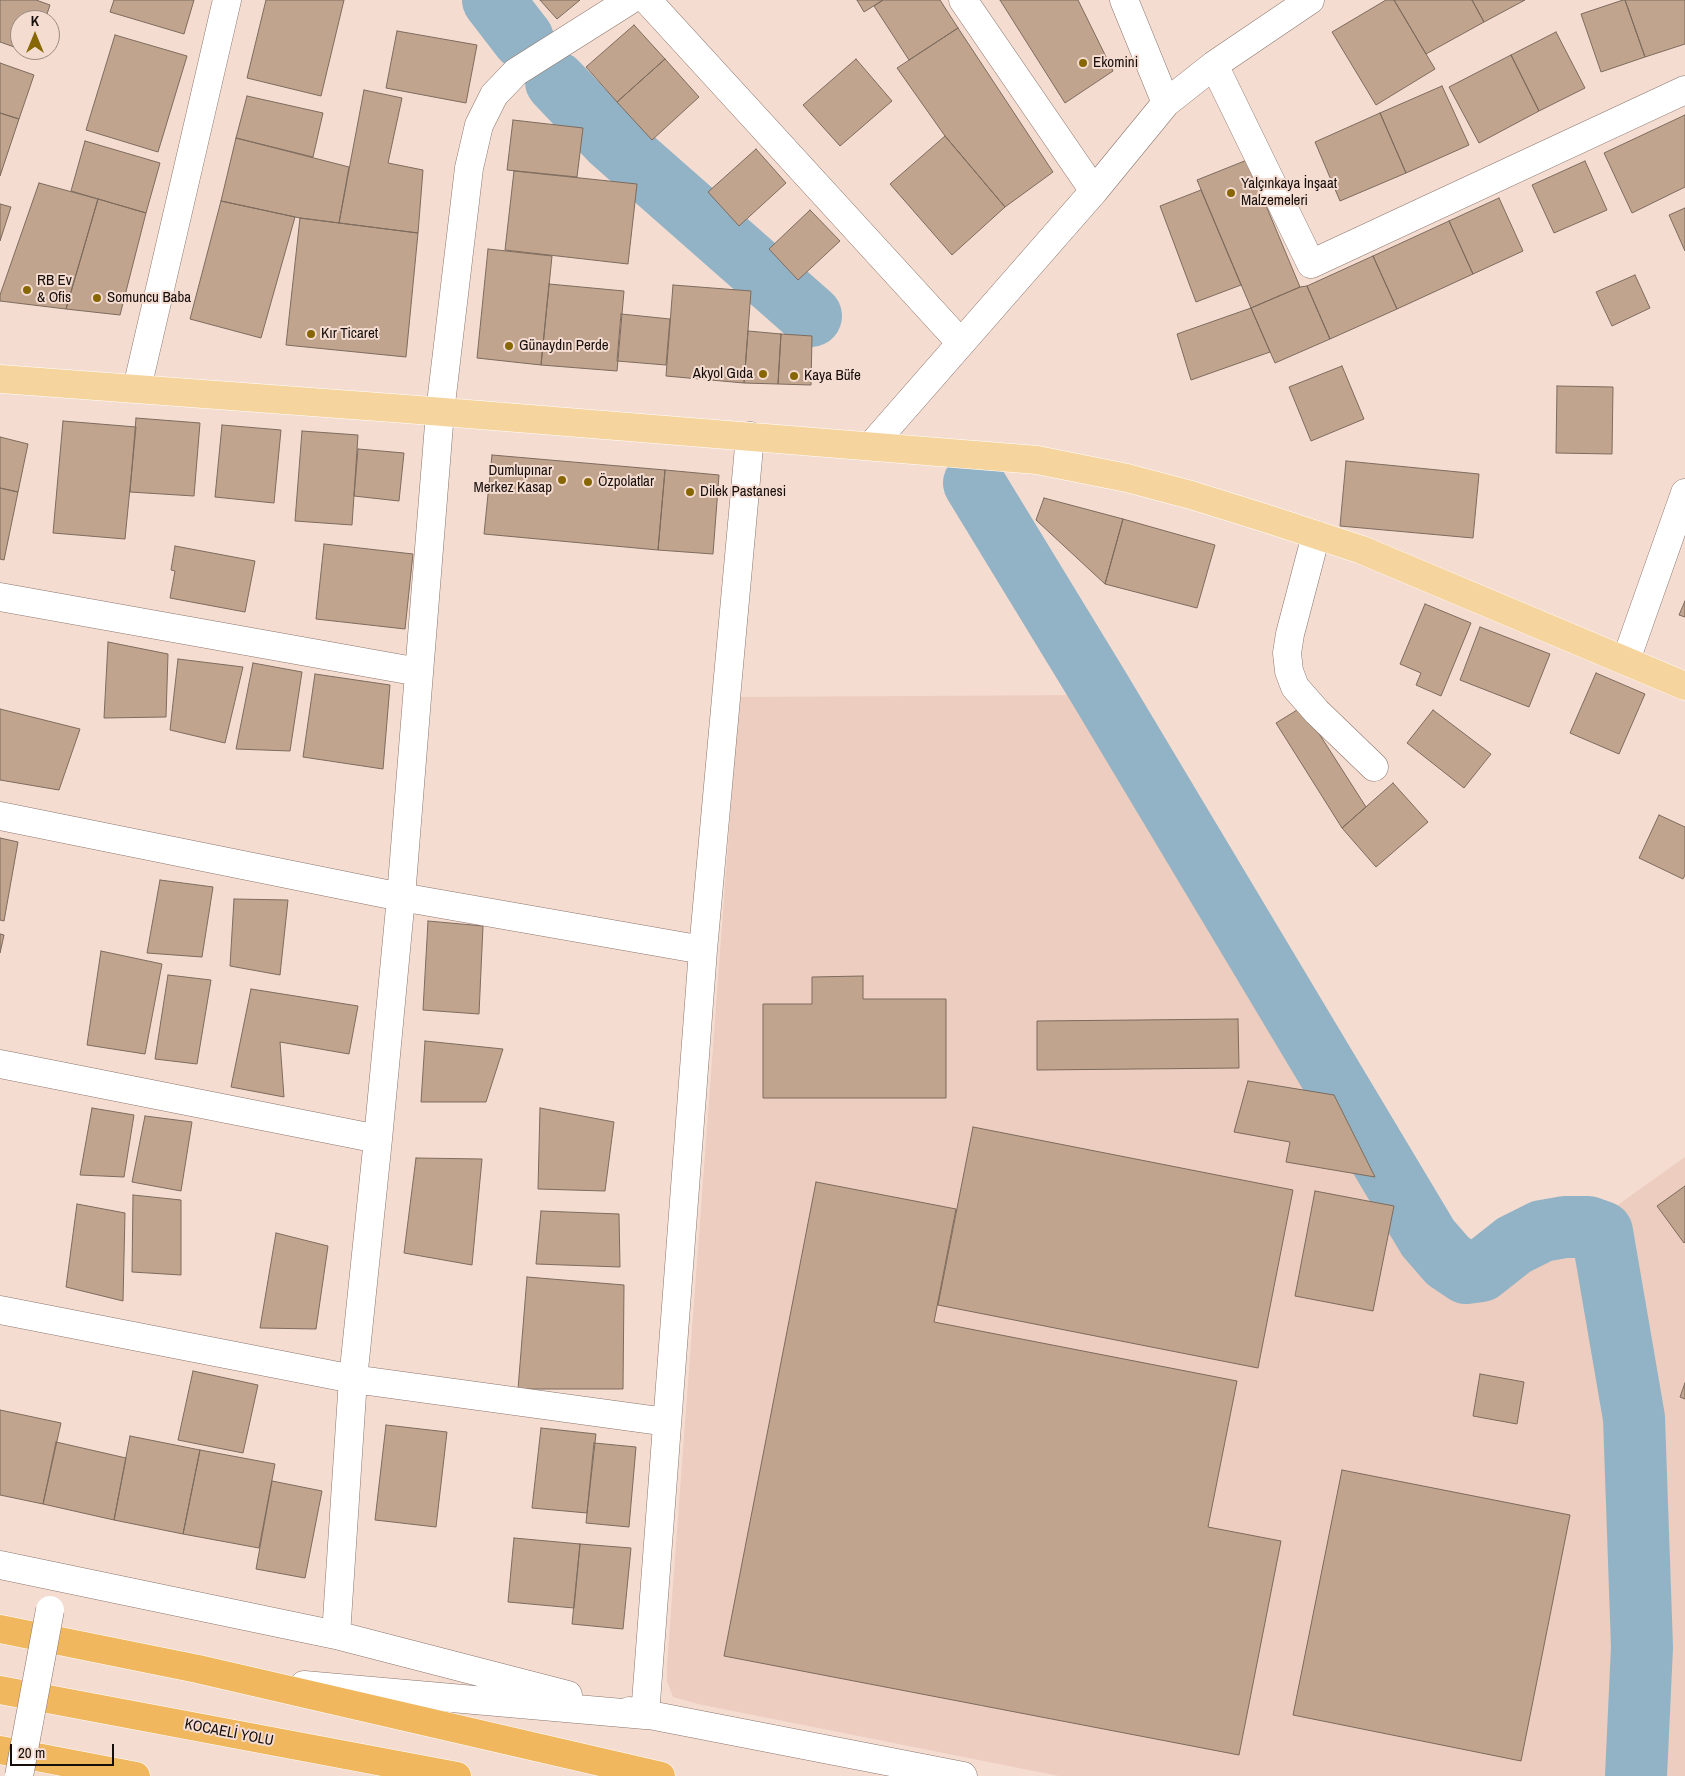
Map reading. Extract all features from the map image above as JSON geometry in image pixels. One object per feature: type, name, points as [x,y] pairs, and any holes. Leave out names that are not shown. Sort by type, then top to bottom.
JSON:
[{"type":"highway","points":[[0,1629],[247,1680],[661,1776]]},
{"type":"highway","name":"KOCAELİ YOLU","points":[[0,1690],[457,1776]]},
{"type":"highway","points":[[0,1750],[136,1776]]},
{"type":"main road","points":[[0,379],[750,436],[1055,463],[1127,478],[1182,493],[1362,550],[1685,686]]},
{"type":"street","points":[[137,388],[227,0]]},
{"type":"street","points":[[336,1635],[353,1379],[401,897],[440,412],[469,168],[479,125],[494,95],[516,72],[630,0]]},
{"type":"street","points":[[648,0],[961,343]]},
{"type":"street","points":[[963,0],[1094,191]]},
{"type":"street","points":[[1124,0],[1166,103]]},
{"type":"street","points":[[871,446],[1094,191],[1166,103],[1214,65],[1310,0]]},
{"type":"street","points":[[1214,65],[1311,264],[1685,90]]},
{"type":"street","points":[[646,1715],[703,950],[750,436]]},
{"type":"street","points":[[1626,660],[1685,493]]},
{"type":"street","points":[[1316,535],[1290,634],[1287,653],[1289,671],[1295,687],[1317,712],[1374,767]]},
{"type":"street","points":[[0,597],[419,672]]},
{"type":"street","points":[[0,816],[401,897],[703,950]]},
{"type":"street","points":[[0,1064],[378,1139]]},
{"type":"street","points":[[0,1310],[353,1379],[667,1422]]},
{"type":"street","points":[[0,1565],[336,1635],[646,1715],[963,1776]]},
{"type":"street","points":[[18,1776],[50,1610]]},
{"type":"street","points":[[247,1680],[646,1715]]},
{"type":"shaded area","points":[[1088,695],[1421,1242],[1442,1270],[1463,1281],[1483,1281],[1533,1243],[1545,1238],[1567,1236],[1595,1238],[1628,1422],[1636,1645],[1631,1776],[1059,1776],[698,1704],[673,1697],[667,1681],[667,1665],[739,697]]},
{"type":"shaded area","points":[[1685,1157],[1685,1776],[1642,1776],[1649,1648],[1641,1420],[1605,1214]]},
{"type":"building","points":[[0,0],[36,0],[50,5],[48,10],[10,10],[10,46],[0,42]]},
{"type":"building","points":[[114,0],[194,0],[184,34],[110,12]]},
{"type":"building","points":[[266,0],[344,0],[321,96],[247,78]]},
{"type":"building","points":[[540,0],[580,0],[557,19]]},
{"type":"building","points":[[857,0],[883,0],[864,12]]},
{"type":"building","points":[[883,0],[940,0],[958,28],[909,60],[874,6]]},
{"type":"building","points":[[1000,0],[1078,0],[1113,71],[1065,103]]},
{"type":"building","points":[[1386,0],[1394,0],[1435,69],[1376,105],[1332,32]]},
{"type":"building","points":[[1394,0],[1472,0],[1484,22],[1426,54]]},
{"type":"building","points":[[1472,0],[1525,0],[1484,22]]},
{"type":"building","points":[[1625,0],[1645,57],[1601,72],[1581,14]]},
{"type":"building","points":[[1625,0],[1685,0],[1685,44],[1645,57]]},
{"type":"building","points":[[634,25],[665,59],[617,102],[586,67]]},
{"type":"building","points":[[958,28],[1053,172],[1005,207],[945,136],[897,68]]},
{"type":"building","points":[[397,31],[477,45],[466,103],[386,88]]},
{"type":"building","points":[[1556,32],[1585,88],[1539,111],[1511,55]]},
{"type":"building","points":[[115,35],[187,56],[158,152],[86,130]]},
{"type":"building","points":[[1511,55],[1539,111],[1479,143],[1449,87]]},
{"type":"building","points":[[665,59],[699,97],[652,140],[617,102]]},
{"type":"building","points":[[856,59],[892,101],[840,146],[803,105]]},
{"type":"building","points":[[0,63],[34,75],[19,119],[0,113]]},
{"type":"building","points":[[1442,86],[1469,145],[1406,173],[1380,113]]},
{"type":"building","points":[[364,90],[402,98],[388,163],[423,170],[418,233],[339,223]]},
{"type":"building","points":[[247,96],[323,113],[313,157],[236,138]]},
{"type":"building","points":[[0,113],[19,119],[0,176]]},
{"type":"building","points":[[1380,113],[1406,173],[1340,201],[1315,142]]},
{"type":"building","points":[[1685,115],[1685,187],[1632,213],[1604,153]]},
{"type":"building","points":[[513,120],[583,128],[577,177],[507,170]]},
{"type":"building","points":[[945,136],[1005,207],[952,255],[890,184]]},
{"type":"building","points":[[236,138],[349,167],[339,223],[300,218],[221,201]]},
{"type":"building","points":[[85,141],[160,163],[146,213],[71,191]]},
{"type":"building","points":[[756,149],[786,183],[739,226],[708,192]]},
{"type":"building","points":[[1247,160],[1300,287],[1251,308],[1197,180]]},
{"type":"building","points":[[1585,161],[1607,210],[1554,233],[1532,185]]},
{"type":"building","points":[[514,171],[637,184],[628,264],[505,250]]},
{"type":"building","points":[[39,183],[98,199],[66,309],[0,301],[0,295]]},
{"type":"building","points":[[1201,190],[1241,285],[1196,302],[1160,206]]},
{"type":"building","points":[[1499,198],[1523,251],[1473,274],[1449,221]]},
{"type":"building","points":[[98,199],[146,213],[120,315],[66,309]]},
{"type":"building","points":[[221,201],[295,217],[261,338],[190,319]]},
{"type":"building","points":[[0,204],[11,207],[0,241]]},
{"type":"building","points":[[1685,208],[1685,251],[1669,215]]},
{"type":"building","points":[[810,210],[840,241],[798,280],[769,249]]},
{"type":"building","points":[[300,218],[418,233],[406,357],[286,345]]},
{"type":"building","points":[[1449,221],[1473,274],[1397,309],[1373,256]]},
{"type":"building","points":[[488,249],[552,256],[541,365],[477,358]]},
{"type":"building","points":[[1373,256],[1397,309],[1330,339],[1307,286]]},
{"type":"building","points":[[1635,275],[1650,308],[1612,326],[1596,292]]},
{"type":"building","points":[[549,284],[624,291],[617,371],[541,365]]},
{"type":"building","points":[[673,285],[751,291],[744,383],[666,376]]},
{"type":"building","points":[[1307,286],[1330,339],[1275,363],[1251,308],[1300,287]]},
{"type":"building","points":[[1251,308],[1270,352],[1191,380],[1177,334]]},
{"type":"building","points":[[621,314],[670,319],[666,365],[617,361]]},
{"type":"building","points":[[748,331],[781,334],[778,384],[744,383]]},
{"type":"building","points":[[781,334],[812,336],[811,385],[778,384]]},
{"type":"building","points":[[1342,366],[1364,419],[1311,441],[1289,387]]},
{"type":"building","points":[[1557,386],[1613,387],[1612,454],[1556,453]]},
{"type":"building","points":[[136,418],[200,423],[194,496],[130,492]]},
{"type":"building","points":[[63,421],[136,427],[125,539],[53,533]]},
{"type":"building","points":[[222,425],[281,430],[274,503],[215,497]]},
{"type":"building","points":[[302,431],[358,435],[352,525],[295,521]]},
{"type":"building","points":[[0,437],[28,444],[18,492],[0,488]]},
{"type":"building","points":[[358,449],[404,453],[399,501],[354,496]]},
{"type":"building","points":[[492,455],[665,470],[658,550],[484,534]]},
{"type":"building","points":[[1346,461],[1479,474],[1473,538],[1340,526]]},
{"type":"building","points":[[665,470],[719,475],[713,554],[658,550]]},
{"type":"building","points":[[0,488],[18,492],[4,560],[0,559]]},
{"type":"building","points":[[1044,498],[1123,519],[1105,584],[1036,520]]},
{"type":"building","points":[[1123,519],[1215,545],[1197,608],[1105,584]]},
{"type":"building","points":[[324,544],[413,554],[405,629],[316,619]]},
{"type":"building","points":[[175,546],[255,561],[245,612],[170,598],[175,571],[171,570]]},
{"type":"building","points":[[1685,601],[1685,617],[1679,615]]},
{"type":"building","points":[[1425,604],[1471,623],[1441,696],[1416,685],[1421,673],[1400,664]]},
{"type":"building","points":[[1480,627],[1550,654],[1529,707],[1460,680]]},
{"type":"building","points":[[108,642],[168,654],[166,717],[104,718]]},
{"type":"building","points":[[178,659],[243,667],[225,743],[170,730]]},
{"type":"building","points":[[253,663],[302,672],[290,751],[236,749]]},
{"type":"building","points":[[1596,673],[1645,694],[1619,754],[1570,733]]},
{"type":"building","points":[[315,674],[390,685],[383,769],[303,757]]},
{"type":"building","points":[[1302,707],[1366,807],[1342,828],[1276,723]]},
{"type":"building","points":[[0,709],[80,729],[59,790],[0,780]]},
{"type":"building","points":[[1433,710],[1491,754],[1464,788],[1407,743]]},
{"type":"building","points":[[1393,783],[1428,822],[1376,867],[1342,828]]},
{"type":"building","points":[[1659,815],[1685,827],[1685,875],[1683,879],[1639,858]]},
{"type":"building","points":[[0,838],[18,842],[4,921],[0,920]]},
{"type":"building","points":[[160,880],[213,887],[202,957],[147,953]]},
{"type":"building","points":[[234,899],[288,900],[280,975],[230,966]]},
{"type":"building","points":[[428,921],[483,926],[479,1014],[423,1010]]},
{"type":"building","points":[[0,934],[4,935],[0,953]]},
{"type":"building","points":[[101,951],[162,964],[145,1054],[87,1045]]},
{"type":"building","points":[[168,975],[211,980],[197,1064],[155,1059]]},
{"type":"building","points":[[863,976],[863,999],[946,999],[946,1098],[763,1098],[763,1004],[812,1004],[812,977]]},
{"type":"building","points":[[251,989],[358,1006],[349,1054],[280,1042],[284,1097],[231,1087]]},
{"type":"building","points":[[1238,1019],[1239,1068],[1037,1070],[1037,1021]]},
{"type":"building","points":[[425,1041],[503,1049],[486,1102],[421,1102]]},
{"type":"building","points":[[1248,1081],[1334,1095],[1375,1177],[1286,1162],[1290,1142],[1234,1132]]},
{"type":"building","points":[[92,1108],[134,1115],[124,1177],[80,1175]]},
{"type":"building","points":[[540,1108],[614,1122],[605,1191],[538,1189]]},
{"type":"building","points":[[145,1116],[192,1122],[181,1191],[132,1182]]},
{"type":"building","points":[[973,1127],[1293,1190],[1258,1368],[938,1305]]},
{"type":"building","points":[[416,1158],[482,1159],[472,1265],[404,1253]]},
{"type":"building","points":[[816,1182],[956,1209],[934,1322],[1237,1381],[1208,1527],[1281,1541],[1239,1755],[724,1656]]},
{"type":"building","points":[[1685,1186],[1685,1242],[1684,1243],[1657,1206]]},
{"type":"building","points":[[1315,1191],[1394,1206],[1373,1311],[1295,1296]]},
{"type":"building","points":[[133,1195],[181,1200],[181,1275],[132,1272]]},
{"type":"building","points":[[77,1204],[125,1213],[123,1301],[66,1287]]},
{"type":"building","points":[[541,1211],[619,1214],[620,1267],[536,1264]]},
{"type":"building","points":[[276,1233],[328,1246],[316,1329],[260,1328]]},
{"type":"building","points":[[527,1277],[624,1285],[623,1389],[518,1389]]},
{"type":"building","points":[[193,1371],[258,1385],[243,1453],[178,1440]]},
{"type":"building","points":[[1480,1374],[1524,1382],[1517,1424],[1473,1416]]},
{"type":"building","points":[[1685,1383],[1685,1399],[1680,1397]]},
{"type":"building","points":[[0,1410],[61,1423],[43,1504],[0,1495]]},
{"type":"building","points":[[386,1425],[447,1432],[436,1527],[375,1520]]},
{"type":"building","points":[[541,1428],[596,1434],[587,1513],[532,1508]]},
{"type":"building","points":[[130,1436],[200,1450],[183,1534],[114,1520]]},
{"type":"building","points":[[56,1442],[126,1458],[114,1520],[43,1504]]},
{"type":"building","points":[[594,1443],[636,1447],[629,1527],[586,1523]]},
{"type":"building","points":[[200,1450],[275,1464],[259,1548],[183,1534]]},
{"type":"building","points":[[1342,1470],[1570,1515],[1521,1761],[1293,1715]]},
{"type":"building","points":[[272,1481],[322,1491],[305,1578],[256,1569]]},
{"type":"building","points":[[514,1538],[580,1544],[574,1608],[508,1602]]},
{"type":"building","points":[[580,1544],[631,1548],[623,1629],[572,1624]]},
{"type":"waterway","points":[[493,0],[523,39]]},
{"type":"waterway","points":[[556,82],[611,140],[811,316]]},
{"type":"waterway","points":[[974,483],[1428,1238],[1448,1261],[1466,1273],[1481,1271],[1514,1245],[1542,1231],[1565,1227],[1588,1227],[1602,1232],[1634,1418],[1642,1647],[1636,1776]]},
{"type":"place","name":"Ekomini","points":[[1083,63]]},
{"type":"place","name":"Yalçınkaya İnşaat Malzemeleri","points":[[1231,193]]},
{"type":"place","name":"RB Ev & Ofis","points":[[27,290]]},
{"type":"place","name":"Somuncu Baba","points":[[97,298]]},
{"type":"place","name":"Kır Ticaret","points":[[311,334]]},
{"type":"place","name":"Günaydın Perde","points":[[509,346]]},
{"type":"place","name":"Akyol Gıda","points":[[763,374]]},
{"type":"place","name":"Kaya Büfe","points":[[794,376]]},
{"type":"place","name":"Dumlupınar Merkez Kasap","points":[[562,480]]},
{"type":"place","name":"Özpolatlar","points":[[588,482]]},
{"type":"place","name":"Dilek Pastanesi","points":[[690,492]]}]
